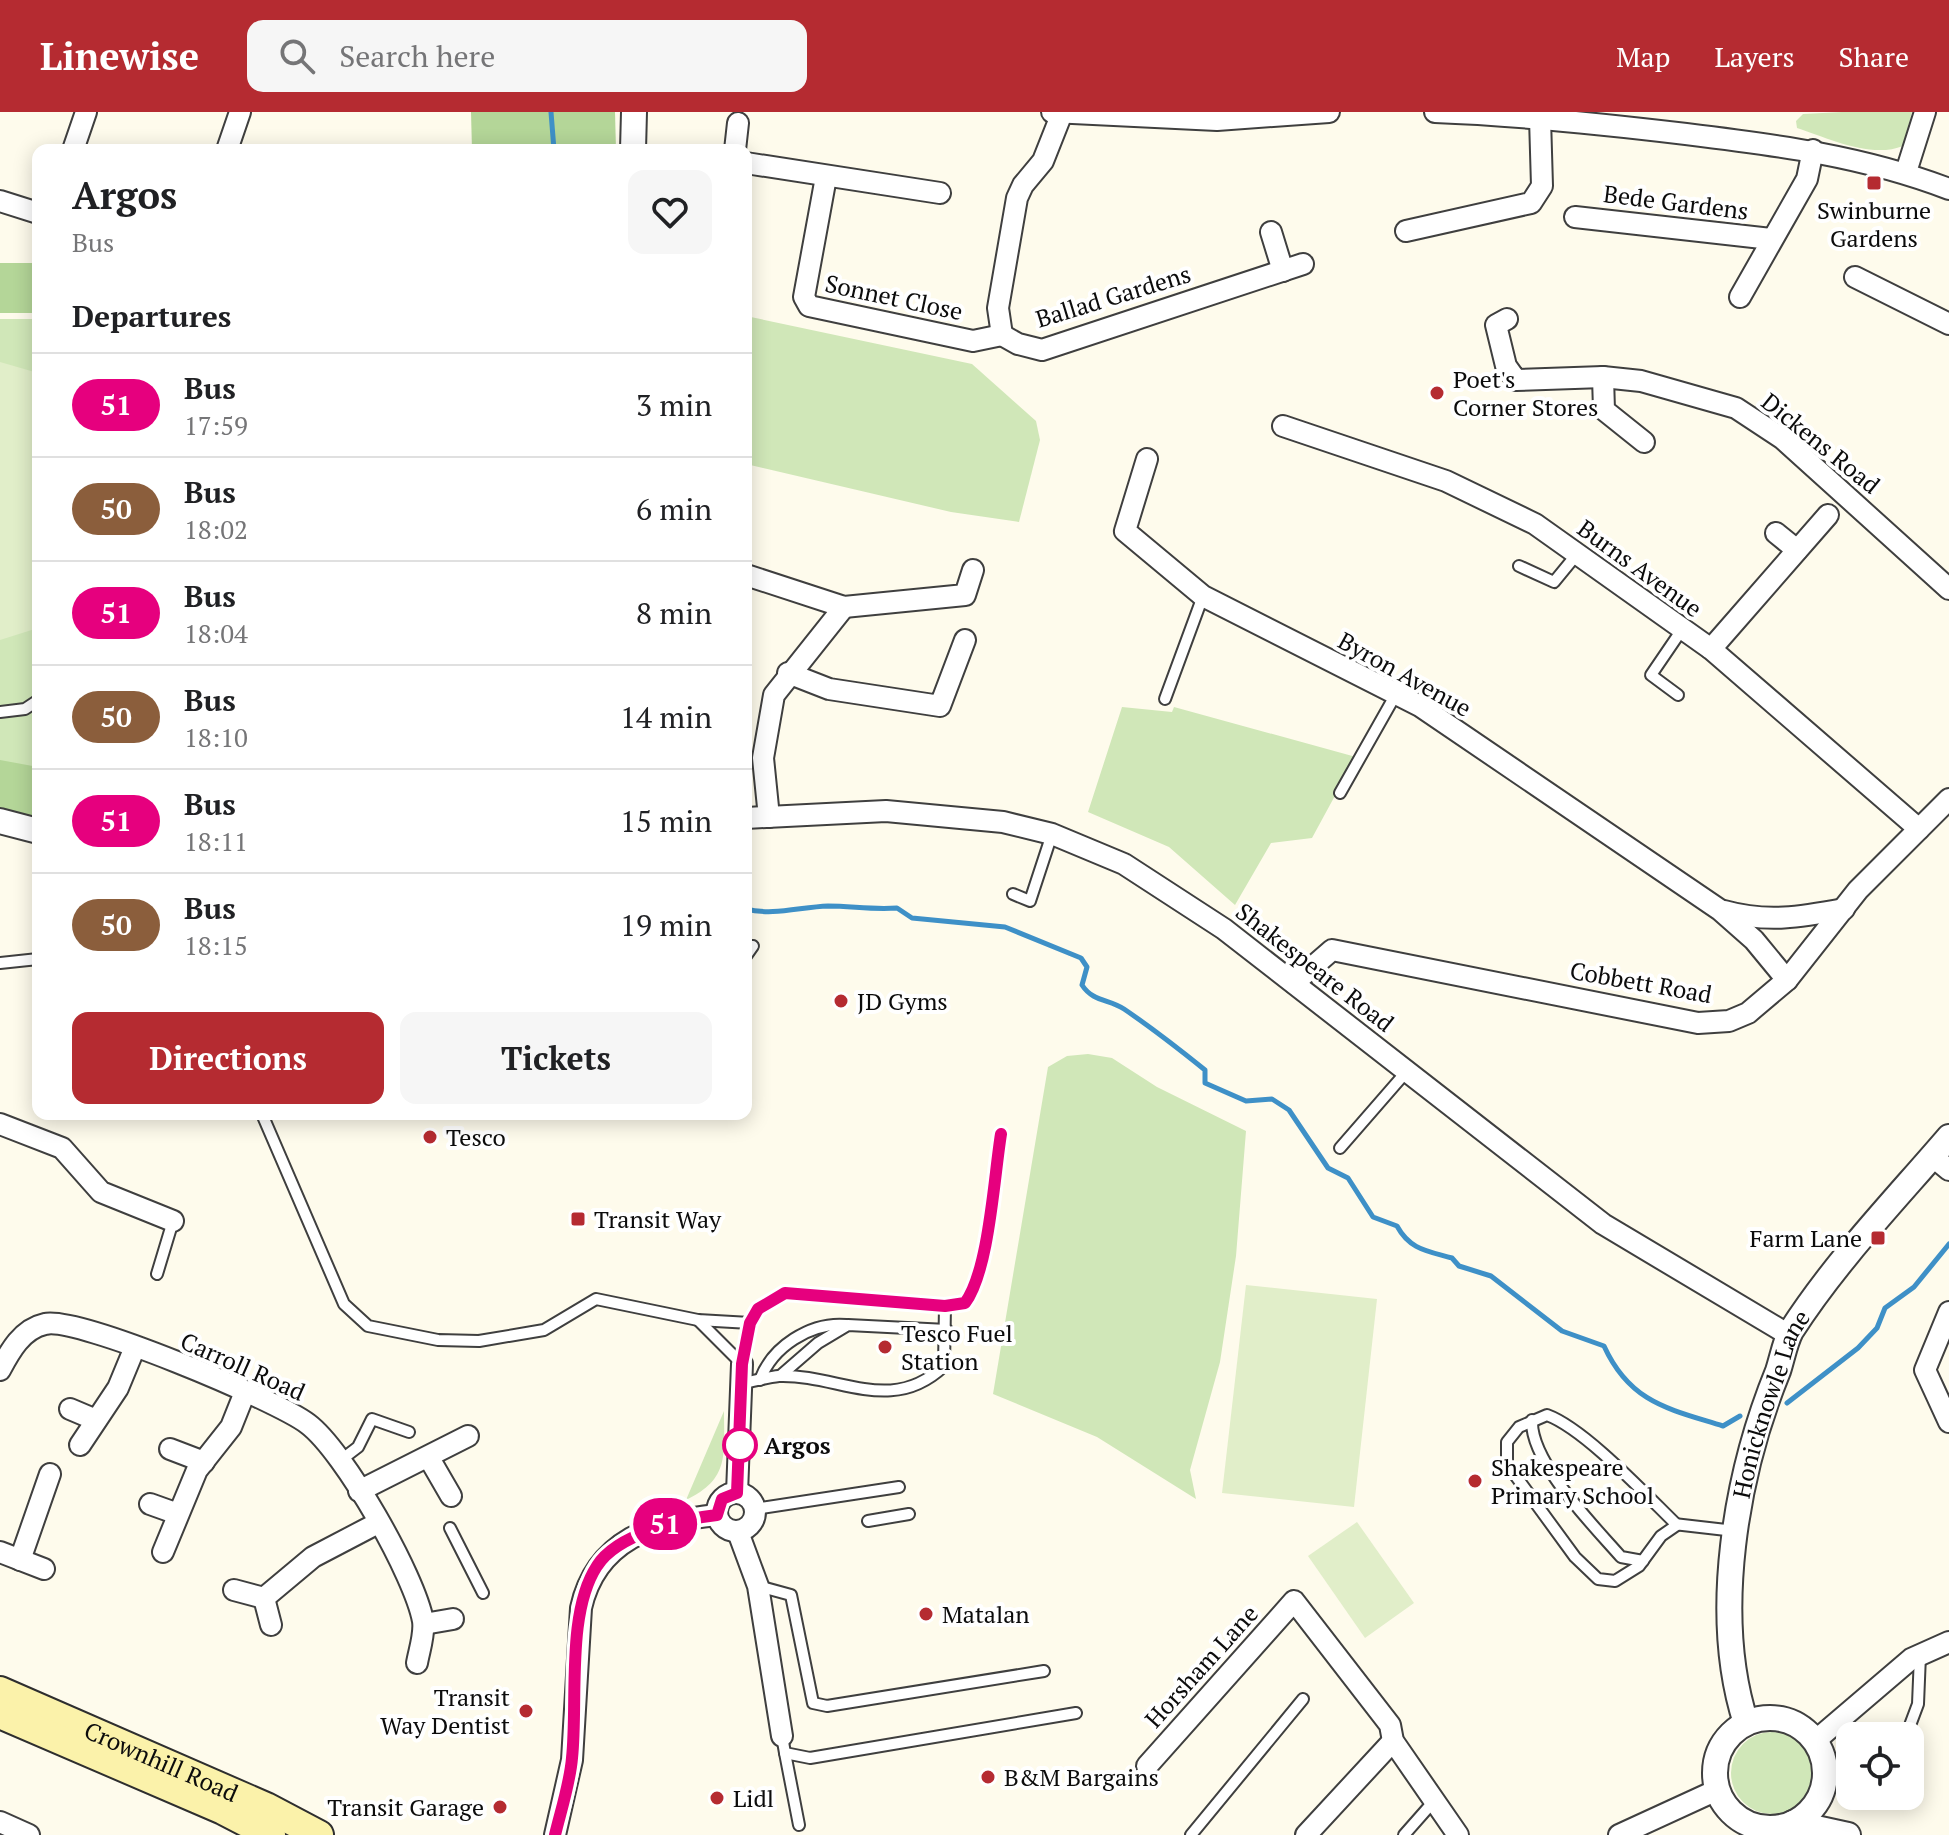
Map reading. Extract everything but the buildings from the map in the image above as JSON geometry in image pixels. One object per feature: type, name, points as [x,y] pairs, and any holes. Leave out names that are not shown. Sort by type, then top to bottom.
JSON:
[{"type":"main road","name":"Crownhill Road","points":[[0,1691],[266,1807],[319,1835]]},
{"type":"main road","name":"Crownhill Road","points":[[0,1714],[223,1810],[271,1835]]},
{"type":"street","points":[[75,144],[86,112]]},
{"type":"street","points":[[229,144],[240,112]]},
{"type":"street","points":[[633,144],[634,112]]},
{"type":"street","points":[[1052,112],[1217,120],[1329,112]]},
{"type":"street","points":[[1435,112],[1540,118],[1813,150],[1906,172],[1949,189]]},
{"type":"street","points":[[1906,172],[1925,112]]},
{"type":"street","name":"Ballad Gardens","points":[[1062,113],[1043,161],[1023,185],[1017,198],[998,308],[1002,335],[1018,344],[1042,350],[1293,267],[1271,232]]},
{"type":"street","points":[[1406,231],[1531,203],[1542,186],[1540,118]]},
{"type":"street","points":[[736,144],[738,123]]},
{"type":"street","name":"Bede Gardens","points":[[1740,297],[1807,179],[1813,150]]},
{"type":"street","points":[[752,164],[940,193]]},
{"type":"street","name":"Sonnet Close","points":[[826,177],[804,297],[809,306],[973,341],[1002,335]]},
{"type":"street","points":[[0,201],[32,211]]},
{"type":"street","name":"Bede Gardens","points":[[1575,217],[1771,239]]},
{"type":"street","points":[[1855,277],[1949,324]]},
{"type":"street","name":"Dickens Road","points":[[1507,319],[1496,325],[1506,366],[1516,380],[1603,377],[1655,384],[1736,408],[1783,439],[1949,589]]},
{"type":"street","points":[[1603,377],[1604,410],[1644,442]]},
{"type":"street","name":"Burns Avenue","points":[[1283,426],[1446,481],[1535,524],[1681,631],[1711,649],[1919,829]]},
{"type":"street","name":"Byron Avenue","points":[[1147,459],[1125,531],[1203,596],[1420,706],[1720,910],[1754,940],[1787,980]]},
{"type":"street","points":[[1711,649],[1828,515]]},
{"type":"street","points":[[1776,533],[1797,550]]},
{"type":"street","points":[[752,577],[844,607],[965,595],[973,570]]},
{"type":"street","points":[[769,817],[754,761],[774,695],[788,673],[844,607]]},
{"type":"street","points":[[788,673],[829,689],[940,706],[965,640]]},
{"type":"street","name":"Cobbett Road","points":[[1294,983],[1332,950],[1698,1023],[1729,1021],[1748,1013],[1787,980],[1844,909],[1949,799]]},
{"type":"street","name":"Shakespeare Road","points":[[752,818],[924,812],[1003,822],[1052,834],[1103,854],[1187,901],[1603,1224],[1789,1335]]},
{"type":"street","points":[[0,822],[32,830]]},
{"type":"street","name":"Byron Avenue","points":[[1720,910],[1749,918],[1787,920],[1844,909]]},
{"type":"street","points":[[1,1128],[62,1148],[101,1192],[173,1221]]},
{"type":"street","name":"Honicknowle Lane","points":[[1746,1723],[1737,1697],[1730,1619],[1745,1470],[1755,1431],[1789,1335],[1859,1241],[1941,1163],[1949,1137]]},
{"type":"street","points":[[1949,1312],[1925,1370],[1949,1422]]},
{"type":"street","name":"Carroll Road","points":[[0,1370],[12,1348],[42,1324],[61,1322],[135,1347],[283,1408],[310,1425],[341,1460],[402,1567],[424,1624]]},
{"type":"street","points":[[80,1445],[118,1388],[135,1347]]},
{"type":"street","points":[[737,1493],[748,1376]]},
{"type":"street","points":[[163,1552],[197,1470],[231,1427],[245,1392]]},
{"type":"street","points":[[70,1409],[96,1420]]},
{"type":"street","points":[[359,1491],[468,1436]]},
{"type":"street","points":[[170,1449],[204,1462]]},
{"type":"street","points":[[429,1458],[451,1496]]},
{"type":"street","points":[[20,1560],[50,1474]]},
{"type":"street","points":[[717,1515],[722,1499],[737,1493],[749,1498],[755,1509],[753,1521],[738,1532]]},
{"type":"street","points":[[150,1504],[178,1514]]},
{"type":"street","points":[[717,1515],[726,1529],[738,1532]]},
{"type":"street","points":[[555,1835],[572,1760],[579,1637],[587,1584],[610,1551],[667,1523],[717,1515]]},
{"type":"street","points":[[264,1598],[313,1557],[378,1523]]},
{"type":"street","points":[[738,1532],[758,1586],[784,1745]]},
{"type":"street","points":[[0,1552],[44,1569]]},
{"type":"street","points":[[234,1590],[264,1598]]},
{"type":"street","points":[[264,1598],[271,1625]]},
{"type":"street","name":"Horsham Lane","points":[[1147,1766],[1294,1601],[1390,1725],[1393,1741]]},
{"type":"street","points":[[417,1663],[424,1624],[453,1619]]},
{"type":"street","points":[[1815,1741],[1920,1655],[1949,1642]]},
{"type":"street","points":[[1823,1787],[1807,1814],[1793,1823],[1761,1831],[1735,1814],[1717,1790],[1717,1759],[1723,1744],[1746,1723],[1761,1718],[1791,1722],[1815,1741],[1823,1763],[1823,1787],[1828,1809],[1848,1835]]},
{"type":"street","points":[[1306,1835],[1393,1741],[1458,1835]]},
{"type":"street","points":[[1619,1835],[1717,1790]]},
{"type":"street","points":[[0,1822],[29,1835]]},
{"type":"street","points":[[1793,1823],[1848,1835]]},
{"type":"lane","points":[[1519,566],[1554,582],[1577,554]]},
{"type":"lane","points":[[1165,699],[1203,596]]},
{"type":"lane","points":[[1678,695],[1651,675],[1681,631]]},
{"type":"lane","points":[[1340,793],[1396,694]]},
{"type":"lane","points":[[0,712],[25,709],[32,704]]},
{"type":"lane","points":[[1013,894],[1030,901],[1052,834]]},
{"type":"lane","points":[[0,963],[32,960]]},
{"type":"lane","points":[[1340,1148],[1407,1071]]},
{"type":"lane","points":[[265,1120],[344,1304],[368,1326],[438,1340],[479,1341],[544,1330],[596,1299],[698,1320],[750,1323]]},
{"type":"lane","points":[[748,1376],[750,1323],[758,1309],[785,1293],[945,1306],[965,1303],[975,1290],[1001,1134]]},
{"type":"lane","points":[[157,1274],[173,1221]]},
{"type":"lane","points":[[698,1320],[748,1376],[780,1376],[848,1388],[909,1390],[926,1383],[944,1366],[945,1306]]},
{"type":"lane","points":[[748,1376],[782,1347],[827,1324],[947,1330]]},
{"type":"lane","points":[[780,1376],[825,1337],[848,1325]]},
{"type":"lane","points":[[1676,1524],[1661,1536],[1643,1561],[1615,1581],[1598,1579],[1575,1557],[1507,1464],[1507,1442],[1519,1427],[1532,1420],[1547,1415],[1558,1419],[1676,1524],[1737,1531]]},
{"type":"lane","points":[[341,1460],[358,1447],[372,1419],[409,1432]]},
{"type":"lane","points":[[1532,1420],[1531,1430],[1542,1455],[1581,1511],[1621,1557],[1643,1561]]},
{"type":"lane","points":[[755,1509],[899,1487]]},
{"type":"lane","points":[[868,1521],[909,1514]]},
{"type":"lane","points":[[450,1528],[483,1593]]},
{"type":"lane","points":[[758,1586],[791,1595],[813,1703],[827,1706],[1044,1671]]},
{"type":"lane","points":[[1911,1722],[1918,1704],[1920,1655]]},
{"type":"lane","points":[[1191,1835],[1303,1699]]},
{"type":"lane","points":[[784,1745],[810,1758],[1076,1713]]},
{"type":"lane","points":[[784,1745],[799,1825]]},
{"type":"lane","points":[[1404,1835],[1434,1801]]},
{"type":"green space","points":[[471,112],[615,112],[616,144],[472,144]]},
{"type":"green space","points":[[1912,112],[1903,146],[1891,149],[1850,146],[1797,128],[1796,121],[1803,114]]},
{"type":"green space","points":[[0,263],[32,263],[32,313],[0,313]]},
{"type":"green space","points":[[752,317],[972,364],[1036,421],[1040,440],[1019,522],[951,512],[752,465]]},
{"type":"green space","points":[[0,319],[32,319],[32,774],[0,769]]},
{"type":"green space","points":[[0,362],[32,371],[32,630],[0,640]]},
{"type":"green space","points":[[1122,707],[1172,712],[1174,707],[1356,757],[1312,838],[1271,843],[1235,905],[1169,847],[1088,812]]},
{"type":"green space","points":[[0,760],[32,766],[32,818],[0,810]]},
{"type":"green space","points":[[1088,1054],[1112,1058],[1157,1087],[1246,1131],[1236,1256],[1220,1362],[1190,1470],[1196,1499],[1097,1437],[993,1394],[1048,1067],[1067,1056]]},
{"type":"green space","points":[[1246,1285],[1377,1299],[1354,1507],[1222,1493]]},
{"type":"green space","points":[[724,1411],[722,1464],[710,1483],[686,1500]]},
{"type":"green space","points":[[1357,1522],[1414,1603],[1365,1638],[1308,1556]]},
{"type":"green space","points":[[1772,1732],[1788,1736],[1801,1744],[1809,1757],[1813,1773],[1809,1789],[1801,1802],[1788,1810],[1772,1814],[1756,1810],[1743,1802],[1735,1789],[1731,1773],[1735,1757],[1743,1744],[1756,1736]]},
{"type":"waterway","points":[[551,112],[554,144]]},
{"type":"waterway","points":[[752,910],[766,912],[828,906],[897,908],[912,918],[1005,927],[1081,958],[1087,967],[1082,985],[1086,991],[1124,1009],[1175,1046],[1205,1070],[1205,1083],[1246,1101],[1272,1099],[1289,1110],[1328,1168],[1348,1178],[1373,1217],[1397,1226],[1414,1245],[1452,1258],[1459,1266],[1491,1276],[1562,1331],[1604,1346],[1626,1380],[1653,1401],[1723,1426],[1740,1416]]},
{"type":"waterway","points":[[1787,1403],[1858,1348],[1877,1328],[1885,1308],[1914,1287],[1949,1244]]},
{"type":"bus line","name":"51","points":[[555,1835],[572,1760],[581,1608],[587,1584],[598,1564],[610,1551],[667,1523],[717,1515],[722,1499],[737,1493],[742,1364],[750,1323],[758,1309],[785,1293],[854,1301],[945,1306],[965,1303],[975,1290],[983,1253],[1001,1134]]},
{"type":"place","name":"Swinburne Gardens","points":[[1874,183]]},
{"type":"place","name":"Poet's Corner Stores","points":[[1437,393]]},
{"type":"place","name":"JD Gyms","points":[[841,1001]]},
{"type":"place","name":"Tesco","points":[[430,1137]]},
{"type":"place","name":"Transit Way","points":[[578,1219]]},
{"type":"place","name":"Farm Lane","points":[[1878,1238]]},
{"type":"place","name":"Tesco Fuel Station","points":[[885,1347]]},
{"type":"place","name":"Argos","points":[[740,1445]]},
{"type":"place","name":"Shakespeare Primary School","points":[[1475,1481]]},
{"type":"place","name":"Matalan","points":[[926,1614]]},
{"type":"place","name":"Transit Way Dentist","points":[[526,1711]]},
{"type":"place","name":"B&M Bargains","points":[[988,1777]]},
{"type":"place","name":"Lidl","points":[[717,1798]]},
{"type":"place","name":"Transit Garage","points":[[500,1807]]}]
